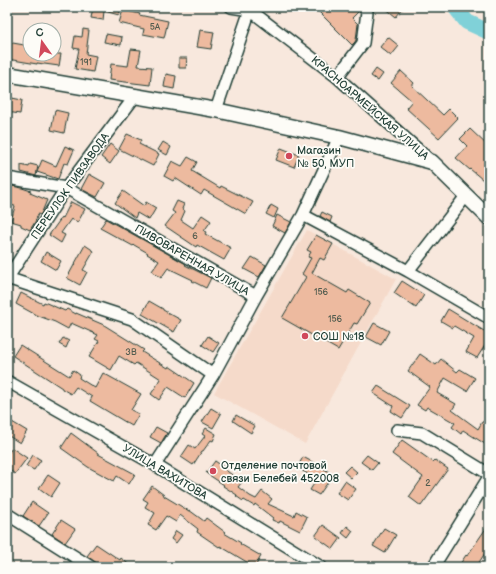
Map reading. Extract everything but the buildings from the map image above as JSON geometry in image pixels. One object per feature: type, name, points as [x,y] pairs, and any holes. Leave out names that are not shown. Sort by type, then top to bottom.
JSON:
[{"type":"main road","name":"КРАСНОАРМЕЙСКАЯ УЛИЦА","points":[[7,74],[136,95],[216,110],[339,137],[432,162],[489,218]]},
{"type":"street","points":[[216,110],[248,9],[230,7]]},
{"type":"street","points":[[337,77],[363,43],[367,12],[364,7]]},
{"type":"street","name":"КРАСНОАРМЕЙСКАЯ УЛИЦА","points":[[248,9],[337,77],[432,162]]},
{"type":"street","name":"ПЕРЕУЛОК ПИВЗАВОДА","points":[[7,278],[66,188],[136,95]]},
{"type":"street","name":"ПИВОВАРЕННАЯ УЛИЦА","points":[[7,178],[66,188],[256,296],[303,215],[339,137]]},
{"type":"street","points":[[408,271],[466,196]]},
{"type":"street","points":[[303,215],[408,271],[489,318]]},
{"type":"street","points":[[7,278],[132,319],[213,375]]},
{"type":"street","points":[[155,465],[213,375],[256,296]]},
{"type":"street","name":"УЛИЦА ВАХИТОВА","points":[[7,381],[155,465],[320,567]]},
{"type":"street","points":[[397,430],[422,434],[489,474]]},
{"type":"street","points":[[433,567],[489,478]]},
{"type":"street","points":[[7,514],[91,567]]},
{"type":"shaded area","name":"СОШ №18","points":[[307,230],[396,279],[305,444],[214,393]]},
{"type":"waterway","points":[[455,7],[467,22],[489,32]]},
{"type":"place","name":"Магазин № 50, МУП","points":[[289,156]]},
{"type":"place","name":"СОШ №18","points":[[305,336]]},
{"type":"place","name":"Отделение почтовой связи Белебей 452008","points":[[213,471]]}]
